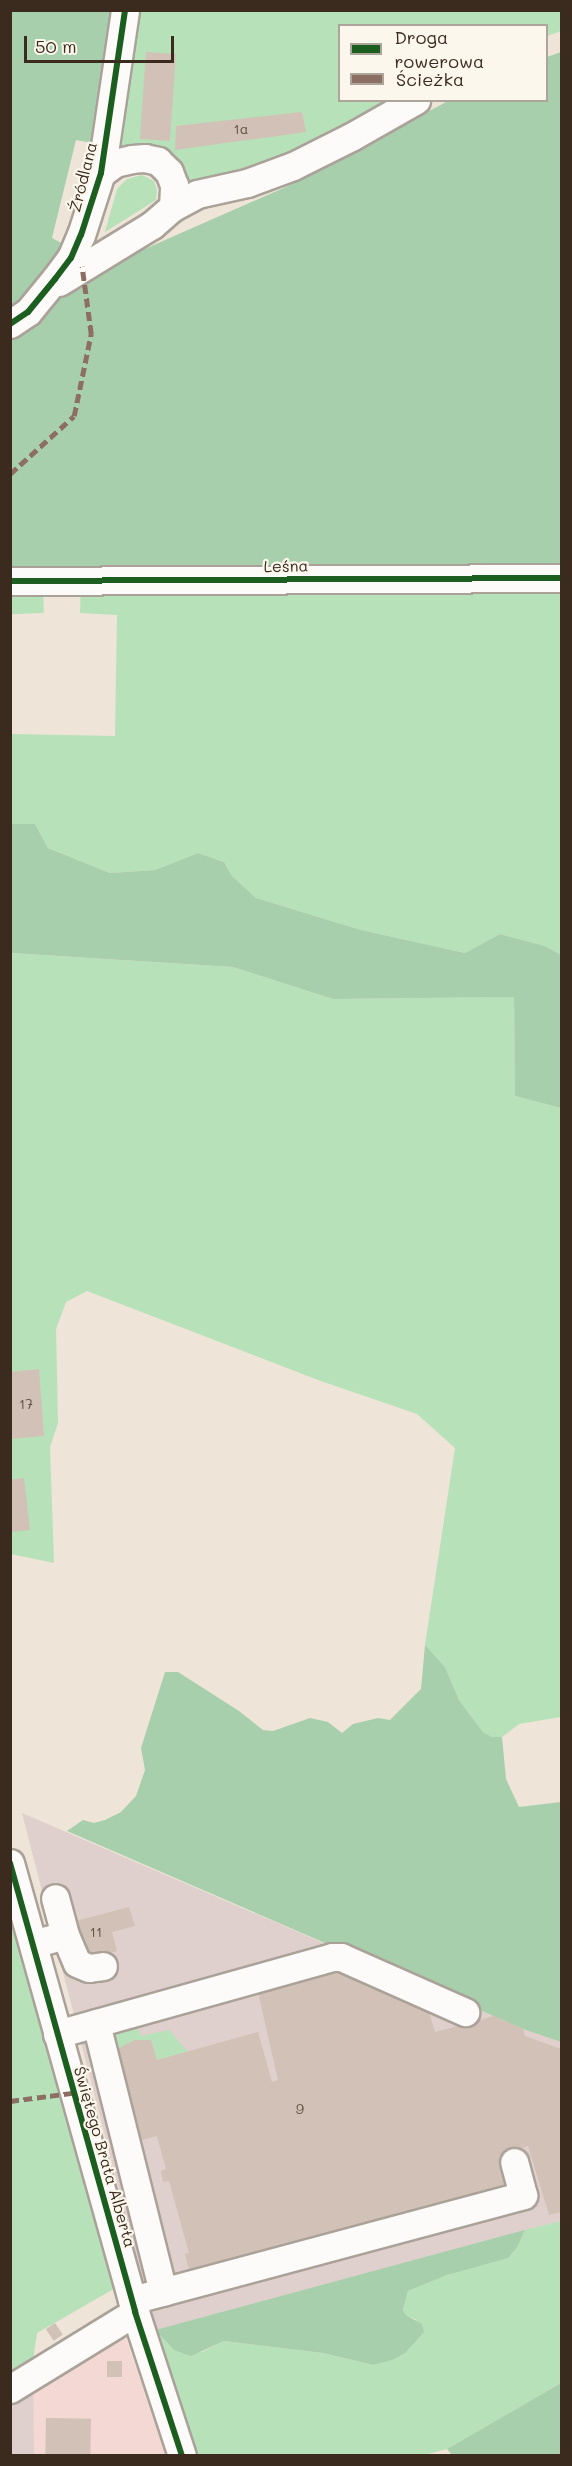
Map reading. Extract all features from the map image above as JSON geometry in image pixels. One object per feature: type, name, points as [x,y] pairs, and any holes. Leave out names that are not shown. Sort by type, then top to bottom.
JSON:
[{"type":"street","name":"Źródlana","points":[[10,324],[28,312],[71,258],[101,173],[125,10]]},
{"type":"street","points":[[43,293],[96,257],[153,225],[173,207],[198,194],[248,183],[293,166],[351,137],[412,102]]},
{"type":"street","points":[[101,173],[115,163],[132,159],[145,158],[158,161],[169,172],[174,185],[173,207]]},
{"type":"street","name":"Leśna","points":[[10,581],[561,578]]},
{"type":"street","name":"Świętego Brata Alberta","points":[[10,1863],[134,2306],[182,2456]]},
{"type":"street","points":[[55,1898],[65,1935],[76,1963],[89,1968],[103,1966]]},
{"type":"street","points":[[33,1944],[65,1935]]},
{"type":"street","points":[[57,2034],[332,1958],[340,1958],[465,2012]]},
{"type":"street","points":[[96,2023],[163,2292]]},
{"type":"street","points":[[10,2389],[134,2306],[163,2292],[523,2195],[514,2162]]},
{"type":"shaded area","points":[[22,1813],[523,2029],[561,2042],[561,2221],[155,2330]]},
{"type":"shaded area","points":[[123,2330],[166,2455],[34,2455],[33,2386]]},
{"type":"shaded area","points":[[33,2360],[34,2455],[11,2456],[11,2374]]},
{"type":"green space","points":[[11,11],[118,11],[98,144],[76,140],[52,238],[63,244],[58,258],[11,318]]},
{"type":"green space","points":[[138,11],[561,11],[561,31],[548,36],[548,24],[338,24],[338,102],[394,102],[258,171],[189,185],[118,146]]},
{"type":"green space","points":[[561,52],[561,577],[11,581],[10,323],[93,262],[122,259],[288,186],[446,102],[548,102],[548,57]]},
{"type":"green space","points":[[142,175],[154,181],[157,190],[156,200],[105,232],[117,189],[127,179]]},
{"type":"green space","points":[[561,578],[561,955],[545,946],[500,934],[465,953],[361,930],[256,898],[232,876],[224,862],[198,853],[155,870],[110,873],[48,848],[35,824],[11,824],[11,734],[115,736],[117,615],[80,613],[81,580]]},
{"type":"green space","points":[[43,590],[44,613],[11,614],[10,591]]},
{"type":"green space","points":[[10,824],[35,824],[48,848],[110,873],[155,870],[198,853],[224,862],[232,876],[256,898],[361,930],[465,953],[500,934],[545,946],[561,955],[561,1108],[515,1096],[514,997],[333,999],[233,967],[11,953]]},
{"type":"green space","points":[[10,953],[233,967],[333,999],[514,997],[515,1096],[561,1108],[561,1717],[519,1724],[502,1737],[492,1737],[483,1732],[459,1700],[445,1667],[425,1645],[455,1448],[417,1414],[318,1380],[87,1291],[66,1302],[56,1329],[58,1423],[50,1447],[54,1563],[11,1554]]},
{"type":"green space","points":[[425,1645],[445,1667],[459,1700],[483,1732],[492,1737],[502,1737],[506,1779],[519,1807],[561,1802],[561,2042],[523,2029],[67,1831],[83,1820],[94,1823],[121,1812],[136,1796],[145,1770],[141,1748],[165,1672],[178,1672],[239,1711],[263,1730],[273,1731],[310,1718],[328,1722],[342,1733],[353,1724],[378,1718],[390,1720],[421,1689]]},
{"type":"green space","points":[[10,1902],[117,2287],[37,2333],[33,2360],[10,2374]]},
{"type":"green space","points":[[136,2025],[141,2036],[169,2030],[188,2052],[157,2060],[151,2040],[136,2040],[113,2051],[112,2039],[115,2035]]},
{"type":"green space","points":[[561,2221],[561,2383],[447,2449],[424,2455],[195,2455],[155,2330],[174,2350],[202,2352],[224,2341],[323,2353],[373,2365],[417,2320],[406,2315],[403,2310],[408,2291],[518,2246],[525,2230]]},
{"type":"green space","points":[[525,2230],[518,2246],[508,2258],[447,2275],[408,2291],[403,2310],[406,2315],[422,2324],[424,2332],[405,2353],[392,2360],[373,2365],[323,2353],[224,2341],[191,2356],[174,2350],[155,2330]]},
{"type":"green space","points":[[561,2383],[561,2455],[452,2455],[447,2449]]},
{"type":"building","points":[[146,52],[176,54],[170,141],[140,139]]},
{"type":"building","points":[[302,112],[306,132],[175,150],[176,126]]},
{"type":"building","points":[[39,1369],[44,1436],[10,1439],[10,1372]]},
{"type":"building","points":[[24,1478],[30,1530],[10,1532],[10,1480]]},
{"type":"building","points":[[129,1907],[135,1926],[112,1932],[117,1951],[90,1958],[85,1940],[81,1941],[76,1921]]},
{"type":"building","points":[[344,1964],[425,1999],[435,2032],[494,2016],[523,2029],[525,2036],[561,2049],[561,2212],[549,2215],[528,2146],[499,2156],[508,2184],[190,2275],[185,2254],[189,2253],[169,2181],[163,2182],[161,2171],[166,2169],[157,2136],[138,2141],[113,2051],[135,2040],[151,2040],[157,2060],[258,2032],[272,2082],[278,2080],[257,1988]]},
{"type":"building","points":[[55,2323],[63,2335],[54,2341],[46,2329]]},
{"type":"building","points":[[107,2361],[122,2361],[122,2377],[107,2377]]},
{"type":"building","points":[[46,2418],[91,2419],[90,2456],[45,2456]]},
{"type":"marked path","points":[[10,474],[74,416],[91,334],[82,267]]},
{"type":"marked path","points":[[10,2101],[72,2093]]},
{"type":"cycle path","points":[[10,324],[28,312],[55,279],[71,258],[81,235],[101,173],[125,10]]},
{"type":"cycle path","points":[[10,581],[562,578]]},
{"type":"cycle path","points":[[10,1863],[135,2312],[182,2456]]}]
